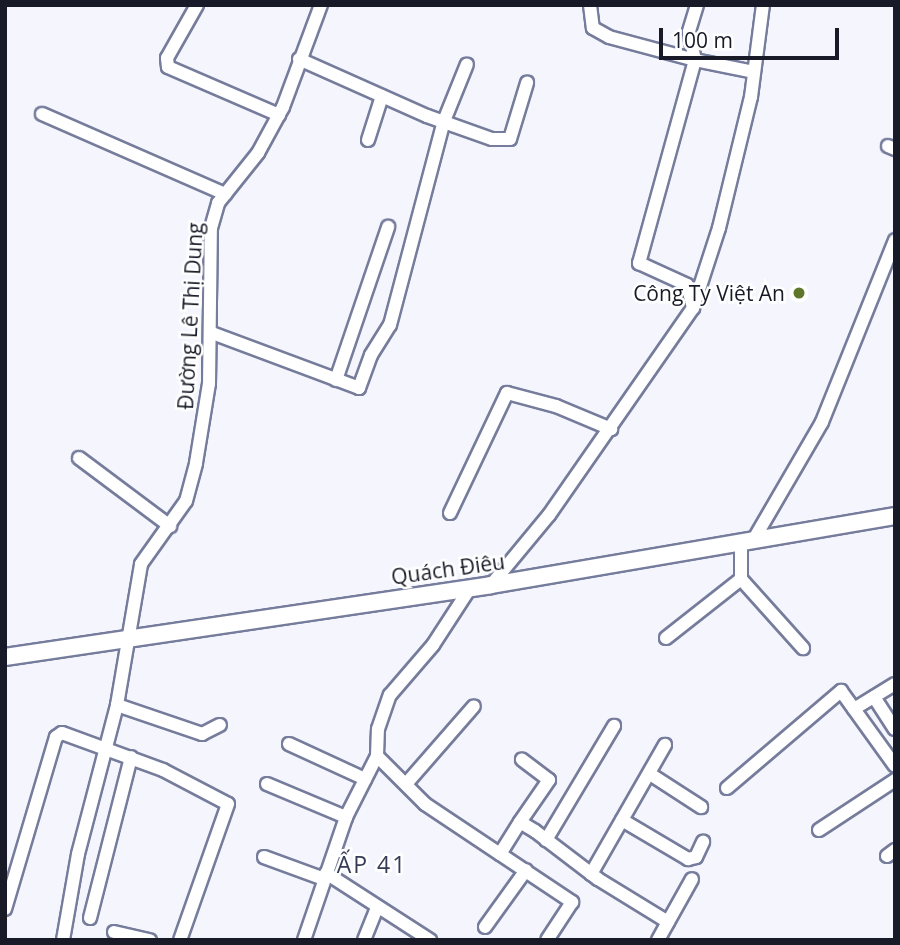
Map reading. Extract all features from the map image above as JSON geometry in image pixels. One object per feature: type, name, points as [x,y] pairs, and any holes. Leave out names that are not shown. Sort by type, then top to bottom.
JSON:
[{"type":"main road","name":"Quách Điêu","points":[[5,657],[491,585],[895,516]]},
{"type":"street","points":[[197,5],[167,58],[168,67],[279,115]]},
{"type":"street","name":"Đường Lê Thị Dung","points":[[63,940],[104,747],[117,705],[141,564],[186,500],[196,463],[212,333],[211,228],[225,194],[258,153],[279,115],[321,5]]},
{"type":"street","points":[[590,5],[593,28],[609,37],[695,60],[754,72]]},
{"type":"street","points":[[693,308],[687,285],[639,263],[695,60],[690,32],[697,5]]},
{"type":"street","points":[[491,585],[611,429],[693,308],[719,228],[754,72],[764,5]]},
{"type":"street","points":[[299,60],[492,139],[510,139],[527,83]]},
{"type":"street","points":[[212,333],[359,388],[371,355],[390,325],[444,121],[467,64]]},
{"type":"street","points":[[368,140],[383,96]]},
{"type":"street","points":[[42,114],[225,194]]},
{"type":"street","points":[[336,380],[387,227]]},
{"type":"street","points":[[666,638],[741,579],[747,540],[822,422],[895,240]]},
{"type":"street","points":[[450,513],[507,393],[556,406],[611,429]]},
{"type":"street","points":[[79,458],[170,526]]},
{"type":"street","points":[[741,579],[803,648]]},
{"type":"street","points":[[304,940],[346,817],[377,756],[378,729],[390,695],[433,645],[470,588]]},
{"type":"street","points":[[854,709],[895,684]]},
{"type":"street","points":[[727,788],[841,691],[895,766]]},
{"type":"street","points":[[874,697],[895,729]]},
{"type":"street","points":[[117,705],[202,734],[220,725]]},
{"type":"street","points":[[406,785],[474,706]]},
{"type":"street","points":[[546,840],[614,726]]},
{"type":"street","points":[[5,909],[56,737],[62,733],[131,758],[219,796],[228,804],[180,940]]},
{"type":"street","points":[[289,744],[365,779]]},
{"type":"street","points":[[591,874],[665,745]]},
{"type":"street","points":[[377,756],[425,804],[572,902],[547,940]]},
{"type":"street","points":[[90,918],[131,758]]},
{"type":"street","points":[[500,854],[549,780],[522,760]]},
{"type":"street","points":[[650,774],[702,807]]},
{"type":"street","points":[[818,830],[895,780]]},
{"type":"street","points":[[267,784],[346,817]]},
{"type":"street","points":[[622,820],[688,859],[696,857],[703,842]]},
{"type":"street","points":[[520,822],[591,874],[668,922]]},
{"type":"street","points":[[264,856],[325,876],[430,940]]},
{"type":"street","points":[[485,927],[526,870]]},
{"type":"street","points":[[658,940],[692,879]]},
{"type":"street","points":[[364,940],[377,908]]},
{"type":"street","points":[[114,932],[150,940]]},
{"type":"place","name":"Công Ty Việt An","points":[[799,293]]},
{"type":"district","name":"ẤP 41","points":[[372,864]]}]
